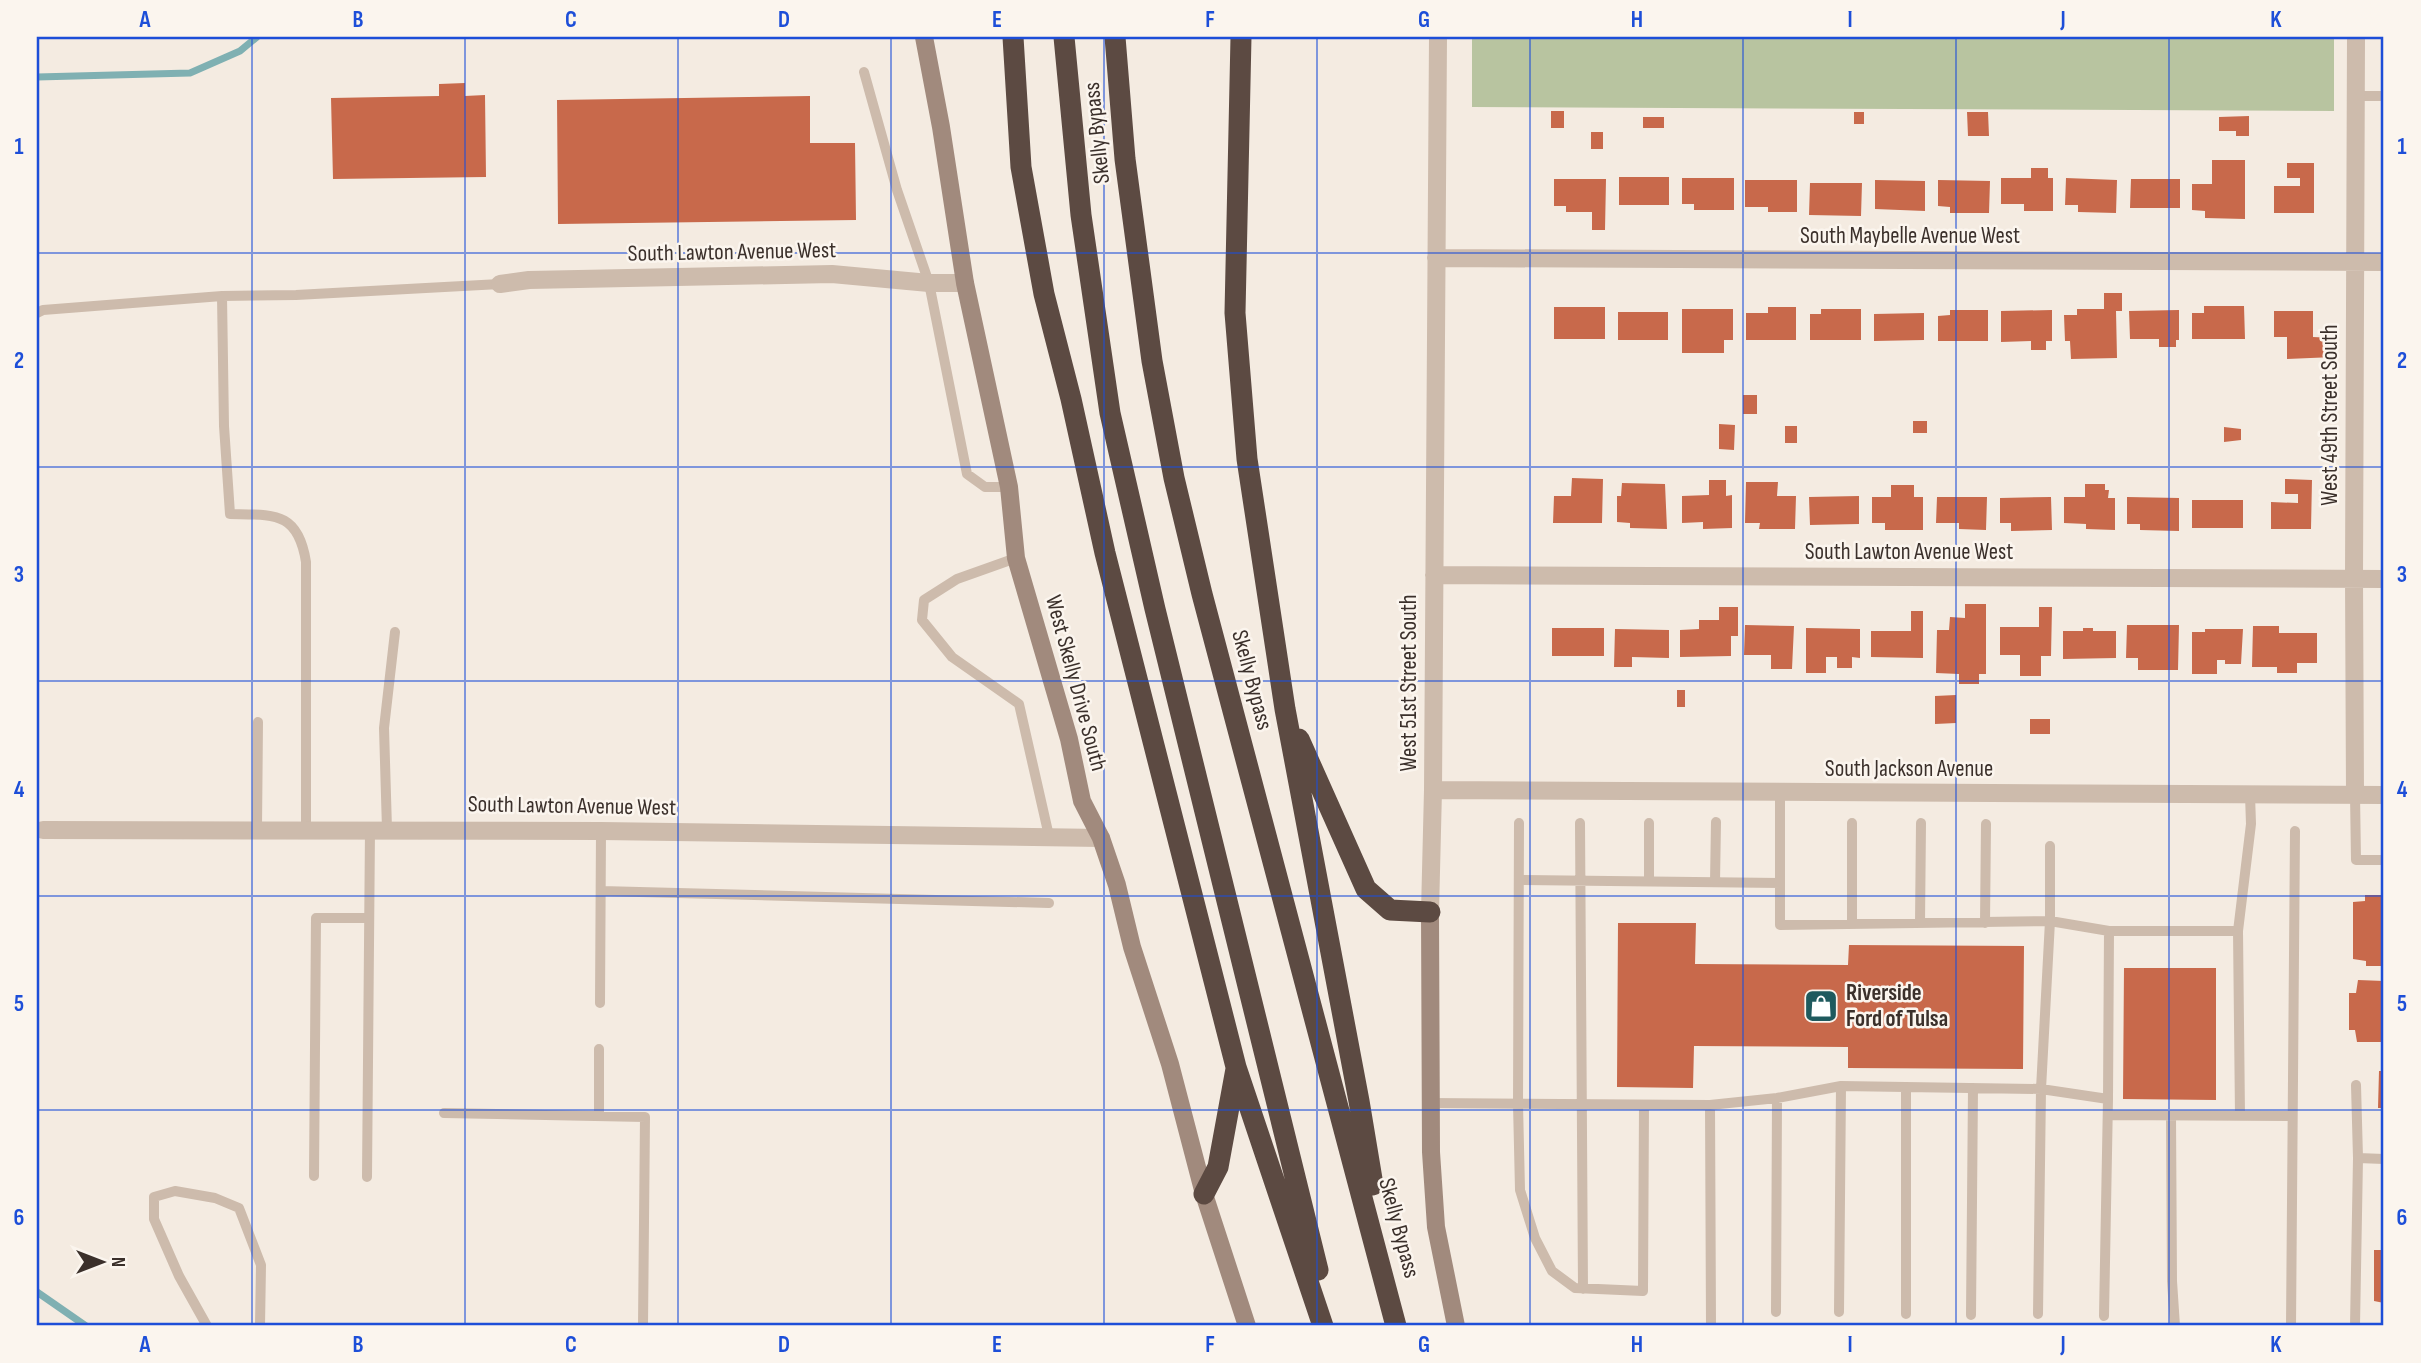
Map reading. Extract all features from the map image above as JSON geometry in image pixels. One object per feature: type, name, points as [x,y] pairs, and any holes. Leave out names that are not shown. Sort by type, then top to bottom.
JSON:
[{"type":"highway","points":[[1013,37],[1021,167],[1044,293],[1105,553],[1236,1067],[1323,1326]]},
{"type":"highway","name":"Skelly Bypass","points":[[1065,37],[1081,215],[1110,413],[1155,609],[1331,1326]]},
{"type":"highway","name":"Skelly Bypass","points":[[1115,37],[1128,185],[1152,361],[1174,478],[1396,1326]]},
{"type":"highway","points":[[1241,37],[1235,313],[1247,459],[1285,709],[1359,1101],[1391,1301]]},
{"type":"highway","points":[[1285,709],[1366,889],[1390,910],[1430,912]]},
{"type":"highway","points":[[1204,1194],[1218,1167],[1236,1067]]},
{"type":"street","name":"West Skelly Drive South","points":[[924,37],[965,283],[1009,487],[1016,558],[1069,739],[1082,801],[1101,838],[1117,885],[1132,947],[1170,1064],[1204,1194],[1247,1326]]},
{"type":"street","name":"West 51st Street South","points":[[1438,37],[1429,1103],[1436,1227],[1456,1326]]},
{"type":"street","name":"West 49th Street South","points":[[2355,794],[2356,37]]},
{"type":"street","name":"South Maybelle Avenue West","points":[[1436,258],[2384,262]]},
{"type":"street","name":"South Lawton Avenue West","points":[[500,284],[530,280],[832,274],[929,283],[965,283]]},
{"type":"street","name":"South Lawton Avenue West","points":[[1434,575],[2384,579]]},
{"type":"street","name":"South Jackson Avenue","points":[[1433,790],[2384,794]]},
{"type":"street","name":"South Lawton Avenue West","points":[[39,833],[379,829],[1101,838]]},
{"type":"lane","points":[[864,72],[897,190],[929,283],[967,474],[985,487],[1009,487]]},
{"type":"lane","points":[[2356,96],[2384,96]]},
{"type":"lane","points":[[37,313],[43,310],[222,296],[296,295],[500,284]]},
{"type":"lane","points":[[222,296],[223,426],[230,514],[273,515],[290,523],[303,541],[306,575],[306,829]]},
{"type":"lane","points":[[1016,558],[957,579],[924,600],[922,620],[952,657],[1019,704],[1049,836]]},
{"type":"lane","points":[[367,1177],[369,918],[379,829],[384,728],[395,632]]},
{"type":"lane","points":[[257,830],[258,722]]},
{"type":"lane","points":[[1780,792],[1780,925],[2050,921],[2109,932],[2238,930]]},
{"type":"lane","points":[[2355,794],[2356,860],[2384,860]]},
{"type":"lane","points":[[2240,1116],[2238,930],[2250,824],[2250,795]]},
{"type":"lane","points":[[1715,882],[1716,822]]},
{"type":"lane","points":[[1649,823],[1649,881]]},
{"type":"lane","points":[[1852,823],[1852,924]]},
{"type":"lane","points":[[1920,923],[1921,823]]},
{"type":"lane","points":[[1519,824],[1520,1191],[1535,1238],[1552,1271],[1575,1288],[1643,1291],[1644,1105]]},
{"type":"lane","points":[[1580,824],[1583,1289]]},
{"type":"lane","points":[[1985,923],[1986,824]]},
{"type":"lane","points":[[600,1003],[601,831]]},
{"type":"lane","points":[[2291,1326],[2295,831]]},
{"type":"lane","points":[[2038,1314],[2041,1089],[2050,921],[2050,846]]},
{"type":"lane","points":[[1519,880],[1780,883]]},
{"type":"lane","points":[[601,891],[1049,903]]},
{"type":"lane","points":[[314,1176],[316,918],[369,918]]},
{"type":"lane","points":[[2104,1316],[2109,932]]},
{"type":"lane","points":[[599,1116],[600,1049]]},
{"type":"lane","points":[[2355,1326],[2358,1158],[2356,1085]]},
{"type":"lane","points":[[1429,1103],[1710,1105],[1777,1098],[1840,1086],[2041,1089],[2108,1099]]},
{"type":"lane","points":[[1839,1312],[1840,1086]]},
{"type":"lane","points":[[1906,1087],[1906,1314]]},
{"type":"lane","points":[[1971,1315],[1973,1088]]},
{"type":"lane","points":[[1776,1312],[1777,1098]]},
{"type":"lane","points":[[1710,1105],[1711,1326]]},
{"type":"lane","points":[[444,1113],[645,1117],[643,1326]]},
{"type":"lane","points":[[2108,1115],[2292,1116]]},
{"type":"lane","points":[[2171,1116],[2172,1281],[2175,1326]]},
{"type":"lane","points":[[2358,1158],[2384,1158]]},
{"type":"lane","points":[[207,1326],[179,1276],[154,1219],[154,1197],[175,1191],[215,1198],[239,1208],[261,1265],[260,1326]]},
{"type":"green space","points":[[1472,37],[2334,37],[2334,111],[1472,107]]},
{"type":"building","points":[[465,83],[465,96],[485,95],[486,177],[333,179],[331,98],[439,96],[439,84]]},
{"type":"building","points":[[810,96],[810,143],[855,143],[856,220],[558,224],[557,100]]},
{"type":"building","points":[[1551,111],[1564,111],[1564,128],[1551,128]]},
{"type":"building","points":[[1854,112],[1864,112],[1864,124],[1854,124]]},
{"type":"building","points":[[1967,112],[1988,112],[1989,136],[1968,136]]},
{"type":"building","points":[[2249,116],[2249,136],[2236,136],[2236,131],[2219,131],[2219,117]]},
{"type":"building","points":[[1643,117],[1664,117],[1664,128],[1643,128]]},
{"type":"building","points":[[1591,132],[1603,132],[1603,149],[1591,149]]},
{"type":"building","points":[[2212,160],[2245,160],[2245,219],[2205,218],[2205,211],[2192,210],[2192,184],[2212,184]]},
{"type":"building","points":[[2287,163],[2314,163],[2314,213],[2274,213],[2274,186],[2300,186],[2300,178],[2287,178]]},
{"type":"building","points":[[2031,168],[2048,168],[2048,178],[2053,178],[2053,211],[2024,211],[2024,204],[2001,204],[2001,178],[2031,178]]},
{"type":"building","points":[[1619,177],[1669,177],[1669,205],[1619,205]]},
{"type":"building","points":[[1682,178],[1734,178],[1734,210],[1694,210],[1694,204],[1682,204]]},
{"type":"building","points":[[2066,178],[2117,180],[2116,213],[2078,212],[2078,205],[2065,205]]},
{"type":"building","points":[[1554,179],[1606,179],[1605,230],[1592,230],[1592,212],[1566,212],[1566,206],[1554,206]]},
{"type":"building","points":[[2131,179],[2180,179],[2180,208],[2130,208]]},
{"type":"building","points":[[1745,180],[1797,180],[1797,212],[1768,212],[1768,207],[1745,207]]},
{"type":"building","points":[[1875,180],[1925,181],[1925,211],[1875,209]]},
{"type":"building","points":[[1938,180],[1990,181],[1989,213],[1950,213],[1950,207],[1938,206]]},
{"type":"building","points":[[1810,183],[1862,183],[1861,216],[1809,215]]},
{"type":"building","points":[[2104,293],[2122,293],[2122,311],[2116,311],[2117,358],[2071,359],[2070,341],[2065,341],[2064,315],[2077,315],[2077,309],[2104,309]]},
{"type":"building","points":[[2204,306],[2244,306],[2245,339],[2192,339],[2192,313],[2204,313]]},
{"type":"building","points":[[1554,307],[1605,307],[1605,339],[1554,339]]},
{"type":"building","points":[[1768,307],[1796,307],[1796,340],[1746,340],[1746,313],[1768,313]]},
{"type":"building","points":[[1682,309],[1733,309],[1733,340],[1724,340],[1724,353],[1682,353]]},
{"type":"building","points":[[1821,309],[1861,309],[1861,340],[1810,340],[1810,314],[1821,314]]},
{"type":"building","points":[[1950,310],[1988,310],[1988,341],[1938,341],[1938,316],[1950,315]]},
{"type":"building","points":[[2052,310],[2052,341],[2046,341],[2046,350],[2031,350],[2031,341],[2001,342],[2001,311]]},
{"type":"building","points":[[2179,310],[2179,340],[2176,340],[2176,347],[2159,347],[2159,339],[2130,339],[2129,311]]},
{"type":"building","points":[[2274,311],[2313,311],[2313,337],[2334,338],[2334,357],[2287,359],[2287,337],[2274,337]]},
{"type":"building","points":[[1618,312],[1668,312],[1668,340],[1618,340]]},
{"type":"building","points":[[1924,313],[1924,340],[1874,341],[1874,314]]},
{"type":"building","points":[[1743,395],[1757,395],[1757,414],[1743,414]]},
{"type":"building","points":[[1913,421],[1927,421],[1927,433],[1913,433]]},
{"type":"building","points":[[1719,424],[1735,425],[1734,450],[1719,449]]},
{"type":"building","points":[[1785,426],[1797,426],[1797,443],[1785,443]]},
{"type":"building","points":[[2224,427],[2241,429],[2241,440],[2224,442]]},
{"type":"building","points":[[1572,478],[1603,479],[1602,523],[1553,523],[1554,496],[1571,496]]},
{"type":"building","points":[[2285,479],[2312,480],[2311,529],[2271,529],[2271,502],[2298,503],[2298,494],[2285,494]]},
{"type":"building","points":[[1709,480],[1726,480],[1726,496],[1732,495],[1732,528],[1703,529],[1703,522],[1682,523],[1682,496],[1709,495]]},
{"type":"building","points":[[1746,482],[1778,482],[1777,496],[1796,496],[1795,529],[1759,529],[1760,523],[1745,523]]},
{"type":"building","points":[[1622,483],[1665,484],[1667,529],[1630,528],[1630,523],[1617,522],[1617,496],[1621,496]]},
{"type":"building","points":[[2085,484],[2105,484],[2105,490],[2109,490],[2108,498],[2115,498],[2115,530],[2086,529],[2086,524],[2064,523],[2064,497],[2085,497]]},
{"type":"building","points":[[1891,485],[1914,485],[1914,497],[1923,497],[1923,530],[1885,530],[1885,523],[1872,523],[1872,497],[1891,497]]},
{"type":"building","points":[[1859,496],[1859,524],[1810,525],[1809,497]]},
{"type":"building","points":[[1937,497],[1987,497],[1986,530],[1959,529],[1959,523],[1936,523]]},
{"type":"building","points":[[2051,497],[2052,530],[2011,531],[2011,523],[2000,523],[2000,498]]},
{"type":"building","points":[[2127,497],[2179,498],[2179,531],[2140,530],[2140,524],[2127,524]]},
{"type":"building","points":[[2192,500],[2243,500],[2243,528],[2192,528]]},
{"type":"building","points":[[1965,604],[1986,604],[1986,674],[1979,674],[1979,684],[1959,684],[1959,674],[1936,673],[1937,630],[1949,630],[1950,617],[1965,618]]},
{"type":"building","points":[[1719,607],[1738,607],[1738,636],[1731,636],[1731,656],[1680,657],[1680,630],[1699,629],[1699,620],[1719,620]]},
{"type":"building","points":[[2039,607],[2052,607],[2051,656],[2041,656],[2041,676],[2020,676],[2020,655],[2000,655],[2000,627],[2039,627]]},
{"type":"building","points":[[1911,611],[1923,611],[1923,658],[1871,657],[1871,631],[1911,631]]},
{"type":"building","points":[[1745,625],[1794,626],[1792,669],[1771,669],[1771,655],[1744,655]]},
{"type":"building","points":[[2127,625],[2179,625],[2178,670],[2138,670],[2138,658],[2126,658]]},
{"type":"building","points":[[2253,626],[2279,626],[2279,633],[2317,633],[2317,663],[2297,663],[2297,673],[2277,673],[2277,667],[2252,667]]},
{"type":"building","points":[[1552,628],[1604,628],[1604,656],[1552,656]]},
{"type":"building","points":[[1806,628],[1860,629],[1860,658],[1852,657],[1852,668],[1837,668],[1837,657],[1826,657],[1826,673],[1806,673]]},
{"type":"building","points":[[2083,628],[2116,631],[2116,658],[2063,659],[2063,631],[2083,631]]},
{"type":"building","points":[[1615,629],[1669,630],[1669,658],[1632,657],[1632,667],[1614,667]]},
{"type":"building","points":[[2205,629],[2243,629],[2241,664],[2225,664],[2225,660],[2217,660],[2217,674],[2192,674],[2192,632],[2205,632]]},
{"type":"building","points":[[1677,690],[1685,690],[1685,707],[1677,707]]},
{"type":"building","points":[[1956,695],[1956,723],[1935,724],[1935,696]]},
{"type":"building","points":[[2030,719],[2050,719],[2050,734],[2030,734]]},
{"type":"building","points":[[2365,895],[2384,895],[2384,966],[2366,966],[2366,961],[2353,959],[2353,902],[2365,901]]},
{"type":"building","name":"Riverside Ford of Tulsa","points":[[1618,923],[1696,923],[1695,964],[1848,965],[1849,945],[2024,946],[2023,1069],[1848,1068],[1848,1047],[1694,1046],[1693,1088],[1617,1087]]},
{"type":"building","points":[[2124,968],[2216,968],[2216,1100],[2123,1099]]},
{"type":"building","points":[[2358,980],[2384,981],[2384,1042],[2357,1042],[2355,1030],[2349,1030],[2349,993],[2356,993]]},
{"type":"building","points":[[2379,1071],[2384,1071],[2384,1108],[2378,1108]]},
{"type":"building","points":[[2374,1250],[2384,1250],[2384,1303],[2374,1301]]},
{"type":"waterway","points":[[37,77],[190,73],[240,51],[257,37]]},
{"type":"waterway","points":[[37,1292],[86,1326]]},
{"type":"place","name":"Riverside Ford of Tulsa","points":[[1821,1006]]}]
